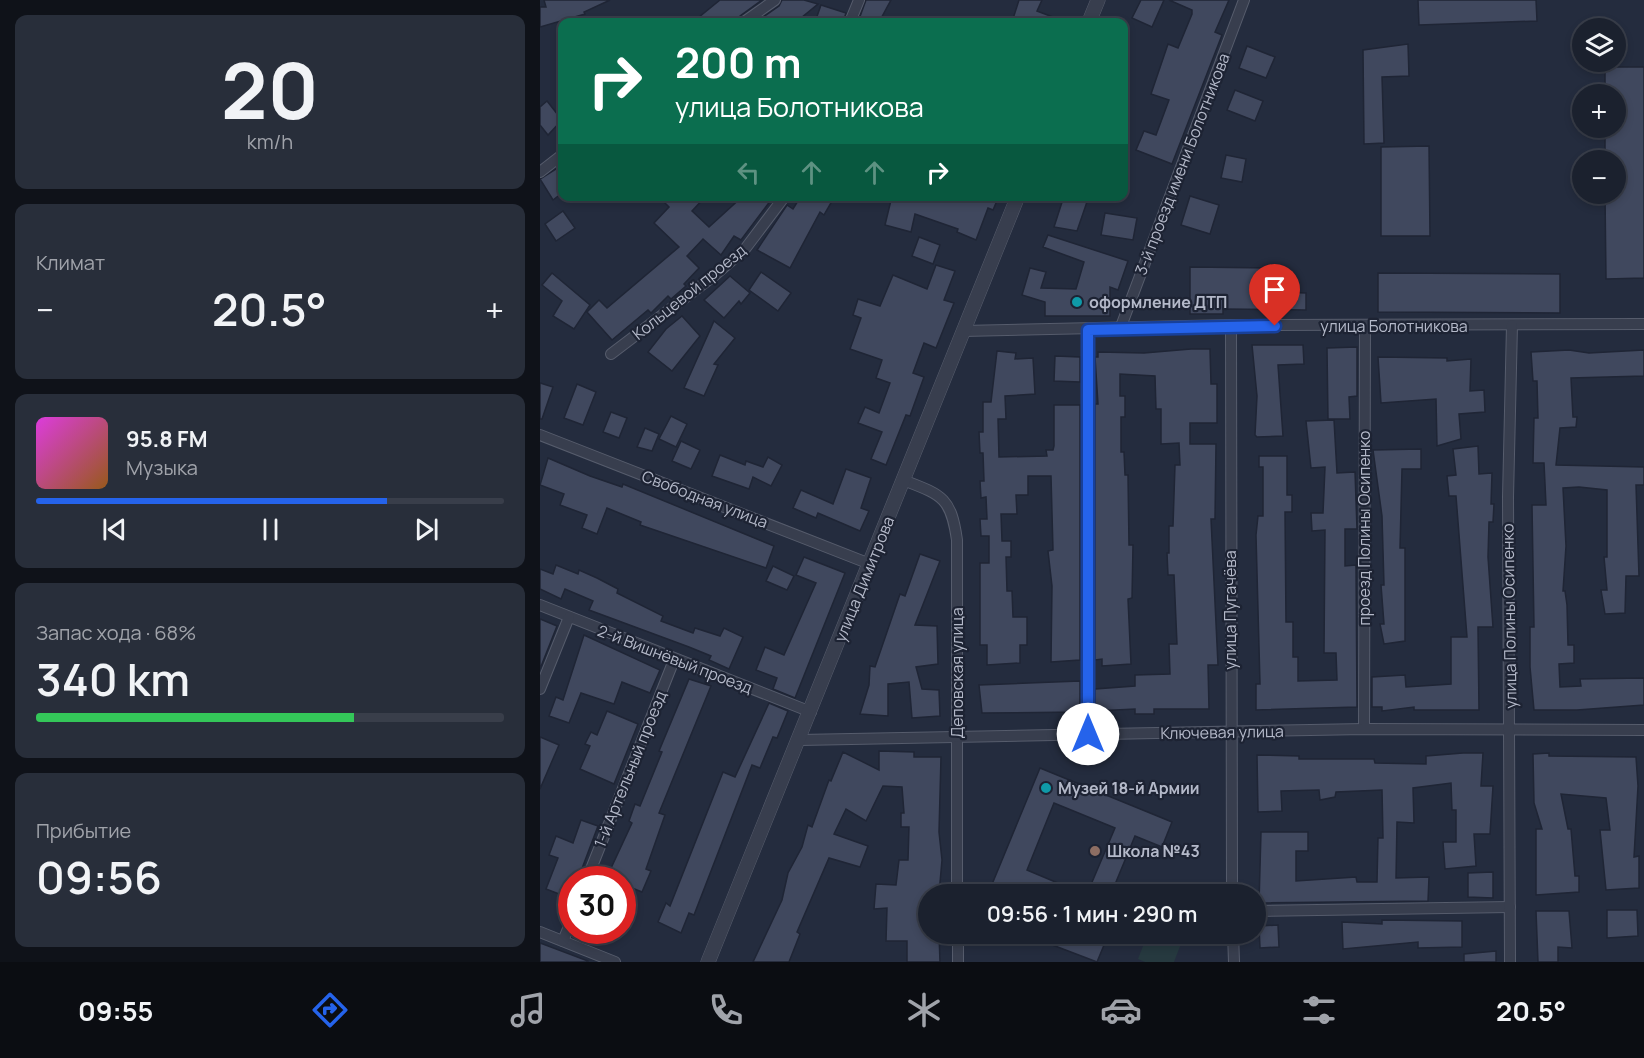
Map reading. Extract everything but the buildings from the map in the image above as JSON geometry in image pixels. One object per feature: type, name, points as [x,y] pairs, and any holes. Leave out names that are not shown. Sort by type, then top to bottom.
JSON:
[{"type":"street","points":[[750,18],[775,0]]},
{"type":"street","points":[[852,18],[859,0]]},
{"type":"street","points":[[1091,18],[1098,0]]},
{"type":"street","name":"3-й проезд имени Болотникова","points":[[1120,329],[1244,0]]},
{"type":"street","points":[[540,172],[558,158]]},
{"type":"street","name":"Кольцевой проезд","points":[[611,354],[746,249],[781,201]]},
{"type":"street","name":"улица Димитрова","points":[[708,962],[800,740],[1016,201]]},
{"type":"street","name":"улица Болотникова","points":[[963,331],[1231,326],[1644,324]]},
{"type":"street","name":"улица Полины Осипенко","points":[[1510,962],[1511,730],[1508,497],[1512,325]]},
{"type":"street","name":"улица Пугачёва","points":[[1231,326],[1232,884]]},
{"type":"street","name":"проезд Полины Осипенко","points":[[1364,729],[1365,326]]},
{"type":"street","points":[[1088,330],[1088,734]]},
{"type":"street","name":"Свободная улица","points":[[540,435],[870,564]]},
{"type":"street","name":"Деповская улица","points":[[903,480],[940,494],[954,516],[957,540],[957,884]]},
{"type":"street","name":"2-й Вишнёвый проезд","points":[[540,605],[674,660],[811,712]]},
{"type":"street","points":[[540,689],[569,617]]},
{"type":"street","name":"1-й Артельный проезд","points":[[592,866],[674,660]]},
{"type":"street","name":"Ключевая улица","points":[[800,740],[1364,729],[1644,729]]},
{"type":"street","points":[[1266,911],[1510,907]]},
{"type":"street","points":[[540,932],[558,939]]},
{"type":"street","points":[[570,944],[615,962]]},
{"type":"street","points":[[958,944],[958,962]]},
{"type":"street","points":[[1233,944],[1234,962]]},
{"type":"shaded area","points":[[1144,944],[1181,944],[1174,962],[1145,962],[1138,959]]},
{"type":"place","name":"оформление ДТП","points":[[1077,302]]},
{"type":"place","name":"Музей 18-й Армии","points":[[1046,788]]},
{"type":"place","name":"Школа №43","points":[[1095,851]]},
{"type":"route","points":[[1088,734],[1088,330],[1275,326]]}]
